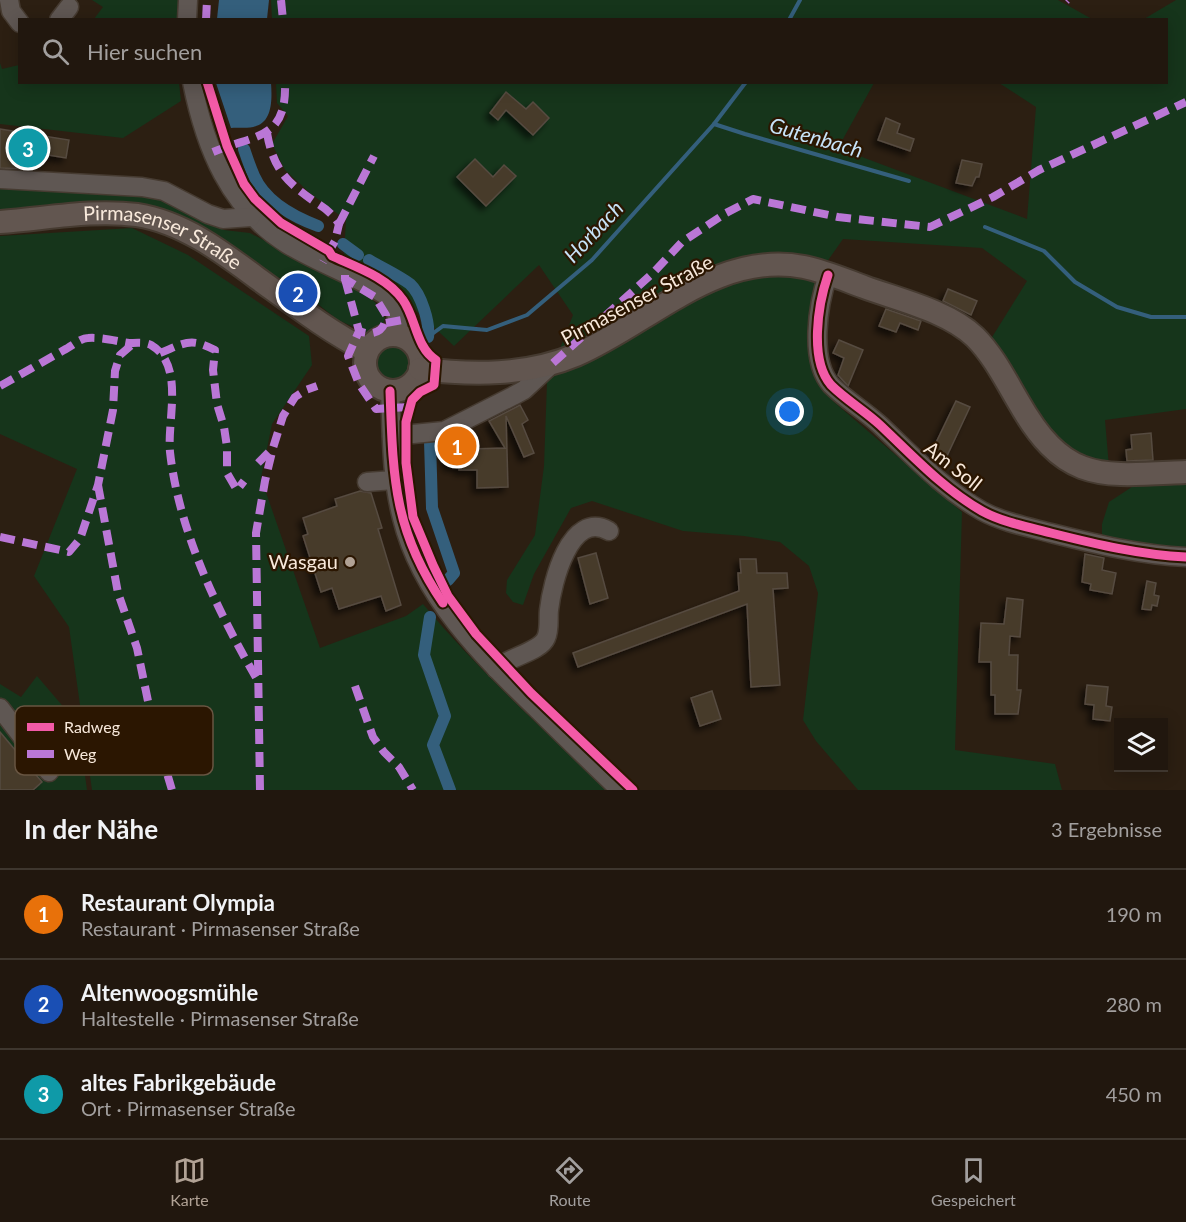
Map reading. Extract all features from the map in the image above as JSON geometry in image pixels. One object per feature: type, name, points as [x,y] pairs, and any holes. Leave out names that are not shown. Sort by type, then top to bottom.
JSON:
[{"type":"main road","name":"Pirmasenser Straße","points":[[0,222],[96,213],[136,215],[164,221],[223,253],[330,330],[368,351]]},
{"type":"main road","name":"Pirmasenser Straße","points":[[420,369],[486,373],[553,363],[600,343],[721,275],[739,269],[774,264],[806,267],[932,312],[965,328],[976,338],[998,367],[1039,435],[1060,457],[1075,466],[1110,474],[1186,471]]},
{"type":"main road","points":[[390,335],[398,335],[413,344],[418,351],[420,369],[412,383],[390,391],[371,380],[365,366],[368,351],[377,340],[390,335]]},
{"type":"street","points":[[9,0],[11,11],[18,20]]},
{"type":"street","points":[[187,18],[188,0]]},
{"type":"street","points":[[193,84],[203,125],[224,177],[251,217],[289,245],[385,295],[393,304],[396,313],[399,324],[398,335]]},
{"type":"street","points":[[0,179],[142,187],[164,191],[208,214],[223,219],[251,217]]},
{"type":"street","name":"Am Soll","points":[[828,274],[819,312],[819,362],[823,373],[829,383],[842,395],[879,424],[917,462],[950,490],[983,512],[1021,526],[1093,543],[1186,557]]},
{"type":"street","name":"Pirmasenser Straße","points":[[392,436],[444,431],[519,393],[553,363]]},
{"type":"street","points":[[390,391],[394,480],[407,535],[426,578],[462,630],[496,669],[620,790]]},
{"type":"street","points":[[367,482],[394,480]]},
{"type":"street","points":[[496,669],[502,663],[540,645],[546,638],[550,601],[559,568],[575,537],[582,530],[594,526],[600,526],[609,531]]},
{"type":"street","points":[[0,708],[15,728]]},
{"type":"green space","points":[[92,0],[179,0],[178,18],[95,18],[103,7]]},
{"type":"green space","points":[[271,0],[1058,0],[1090,18],[272,18]]},
{"type":"green space","points":[[1176,0],[1186,0],[1186,409],[1105,420],[1109,467],[1057,445],[989,342],[1027,281],[982,248],[843,239],[824,266],[814,366],[820,386],[834,402],[962,512],[955,750],[1055,764],[1062,790],[858,790],[816,741],[803,720],[818,593],[809,566],[780,542],[744,536],[683,531],[592,501],[571,508],[534,574],[523,605],[513,602],[506,593],[507,580],[535,535],[544,466],[547,382],[573,315],[539,265],[454,346],[409,304],[344,254],[346,220],[311,194],[285,170],[272,144],[288,116],[277,103],[276,84],[873,84],[838,148],[1027,219],[1036,107],[1001,84],[1168,84],[1168,18],[1146,18]]},
{"type":"green space","points":[[0,63],[2,69],[18,65],[18,84],[179,84],[181,101],[123,138],[0,124]]},
{"type":"green space","points":[[0,188],[163,198],[224,230],[250,233],[365,293],[381,308],[385,318],[383,324],[376,331],[365,332],[338,320],[291,283],[265,272],[161,211],[0,216]]},
{"type":"green space","points":[[132,228],[188,255],[309,336],[312,365],[272,424],[261,478],[320,648],[406,616],[423,604],[489,677],[608,790],[92,790],[90,775],[213,775],[213,706],[80,706],[69,627],[34,576],[77,469],[0,434],[0,236]]},
{"type":"green space","points":[[394,344],[402,345],[408,350],[413,356],[413,372],[408,378],[402,383],[394,384],[386,383],[380,378],[375,372],[374,364],[375,356],[380,350],[386,345]]},
{"type":"green space","points":[[1186,479],[1186,554],[1108,539],[1102,534],[1102,524],[1109,502],[1141,481]]},
{"type":"green space","points":[[37,676],[63,706],[15,706],[15,775],[85,775],[87,790],[0,790],[0,684],[21,697]]},
{"type":"water","points":[[219,0],[269,0],[267,18],[217,18]]},
{"type":"water","points":[[216,84],[271,84],[270,108],[266,119],[253,127],[231,128]]},
{"type":"building","points":[[506,92],[526,109],[533,102],[549,118],[533,135],[506,110],[498,120],[490,113]]},
{"type":"building","points":[[886,118],[900,124],[897,133],[914,139],[910,151],[878,140]]},
{"type":"building","points":[[0,129],[69,140],[66,158],[30,152],[27,169],[0,168]]},
{"type":"building","points":[[475,159],[493,177],[504,165],[516,176],[486,206],[457,177]]},
{"type":"building","points":[[962,160],[982,164],[979,177],[976,177],[972,186],[956,183]]},
{"type":"building","points":[[948,289],[977,301],[971,315],[943,301]]},
{"type":"building","points":[[886,309],[921,321],[918,330],[900,323],[896,332],[879,326]]},
{"type":"building","points":[[839,340],[863,350],[848,386],[838,375],[844,358],[833,353]]},
{"type":"building","points":[[956,401],[970,407],[946,458],[932,451]]},
{"type":"building","points":[[520,405],[528,420],[522,424],[534,453],[524,457],[506,416],[508,487],[477,488],[477,470],[459,470],[459,465],[448,466],[448,442],[469,441],[469,449],[505,448],[489,421]]},
{"type":"building","points":[[1151,433],[1153,460],[1127,461],[1126,450],[1132,449],[1131,435]]},
{"type":"building","name":"Wasgau","points":[[360,491],[371,493],[382,528],[378,529],[401,605],[386,611],[381,596],[339,609],[332,588],[321,592],[303,536],[308,534],[303,518],[337,506],[335,499]]},
{"type":"building","points":[[596,553],[608,598],[590,604],[578,558]]},
{"type":"building","points":[[1085,554],[1104,558],[1102,570],[1116,573],[1112,594],[1090,590],[1091,584],[1082,582]]},
{"type":"building","points":[[740,559],[756,559],[757,573],[787,573],[788,588],[773,589],[780,685],[751,687],[747,604],[578,667],[573,653],[739,591]]},
{"type":"building","points":[[1147,581],[1156,583],[1154,595],[1159,596],[1157,606],[1152,605],[1151,610],[1142,609]]},
{"type":"building","points":[[1007,598],[1023,600],[1020,637],[1010,636],[1009,655],[1018,655],[1017,690],[1021,690],[1018,714],[995,714],[995,695],[991,695],[991,662],[979,662],[981,623],[1004,624]]},
{"type":"building","points":[[1087,685],[1108,687],[1106,706],[1112,707],[1110,721],[1093,719],[1094,705],[1085,704]]},
{"type":"building","points":[[712,691],[721,719],[700,726],[691,698]]},
{"type":"building","points":[[0,732],[15,750],[15,775],[36,775],[42,782],[33,790],[0,790]]},
{"type":"waterway","name":"Horbach","points":[[790,18],[800,0]]},
{"type":"waterway","name":"Horbach","points":[[428,337],[443,326],[487,330],[527,315],[592,260],[714,124],[744,84]]},
{"type":"waterway","name":"Gutenbach","points":[[714,124],[909,181]]},
{"type":"waterway","points":[[244,149],[254,176],[265,193],[290,213],[318,226]]},
{"type":"waterway","name":"Gutenbach","points":[[985,227],[1044,251],[1075,282],[1117,307],[1151,317],[1186,317]]},
{"type":"waterway","points":[[343,244],[358,255]]},
{"type":"waterway","points":[[369,260],[410,284],[414,289],[426,316],[428,337]]},
{"type":"waterway","points":[[430,441],[432,508],[454,573],[448,580]]},
{"type":"waterway","points":[[430,617],[424,655],[445,716],[433,745],[450,790]]},
{"type":"marked path","points":[[206,18],[207,0]]},
{"type":"marked path","points":[[281,0],[283,18]]},
{"type":"marked path","points":[[213,152],[255,137],[274,125],[281,115],[285,84]]},
{"type":"marked path","points":[[553,363],[653,273],[682,242],[726,213],[753,199],[838,217],[930,227],[993,197],[1039,170],[1186,102]]},
{"type":"marked path","points":[[267,133],[273,156],[282,173],[296,188],[334,217],[339,224],[335,241],[323,262]]},
{"type":"marked path","points":[[339,224],[374,156]]},
{"type":"marked path","points":[[345,275],[345,279],[375,297],[386,315],[384,325],[378,331],[374,333],[359,331]]},
{"type":"marked path","points":[[345,279],[359,331],[348,356],[359,384],[376,409],[409,407]]},
{"type":"marked path","points":[[386,323],[413,318]]},
{"type":"marked path","points":[[0,386],[85,338],[146,343],[161,354],[168,366],[171,379],[170,452],[182,512],[202,571],[258,681]]},
{"type":"marked path","points":[[0,537],[69,552],[80,539],[98,485],[113,410],[115,371],[120,355],[134,343]]},
{"type":"marked path","points":[[160,353],[188,343],[215,350],[213,370],[217,404],[227,447],[227,473],[237,490],[244,481]]},
{"type":"marked path","points":[[260,790],[256,533],[265,481],[283,416],[295,397],[317,386]]},
{"type":"marked path","points":[[258,463],[273,448]]},
{"type":"marked path","points":[[98,485],[118,593],[137,648],[149,706]]},
{"type":"marked path","points":[[355,686],[373,737],[399,767],[413,790]]},
{"type":"marked path","points":[[168,775],[172,790]]},
{"type":"cycle path","points":[[208,84],[227,146],[244,184],[255,199],[281,223],[329,251],[332,256],[389,285],[403,300],[424,348],[436,360],[434,385],[420,392],[412,400],[406,422],[406,463],[413,517],[448,596],[476,634],[531,693],[633,790]]},
{"type":"cycle path","points":[[828,275],[821,301],[818,332],[818,347],[824,374],[831,385],[874,420],[954,492],[982,511],[1015,524],[1118,548],[1186,557]]},
{"type":"cycle path","points":[[390,391],[395,476],[405,526],[426,576],[443,603]]},
{"type":"place","name":"altes Fabrikgebäude","points":[[28,148]]},
{"type":"place","name":"Altenwoogsmühle","points":[[298,293]]},
{"type":"place","name":"Restaurant Olympia","points":[[457,446]]},
{"type":"place","name":"Wasgau","points":[[350,562]]}]
